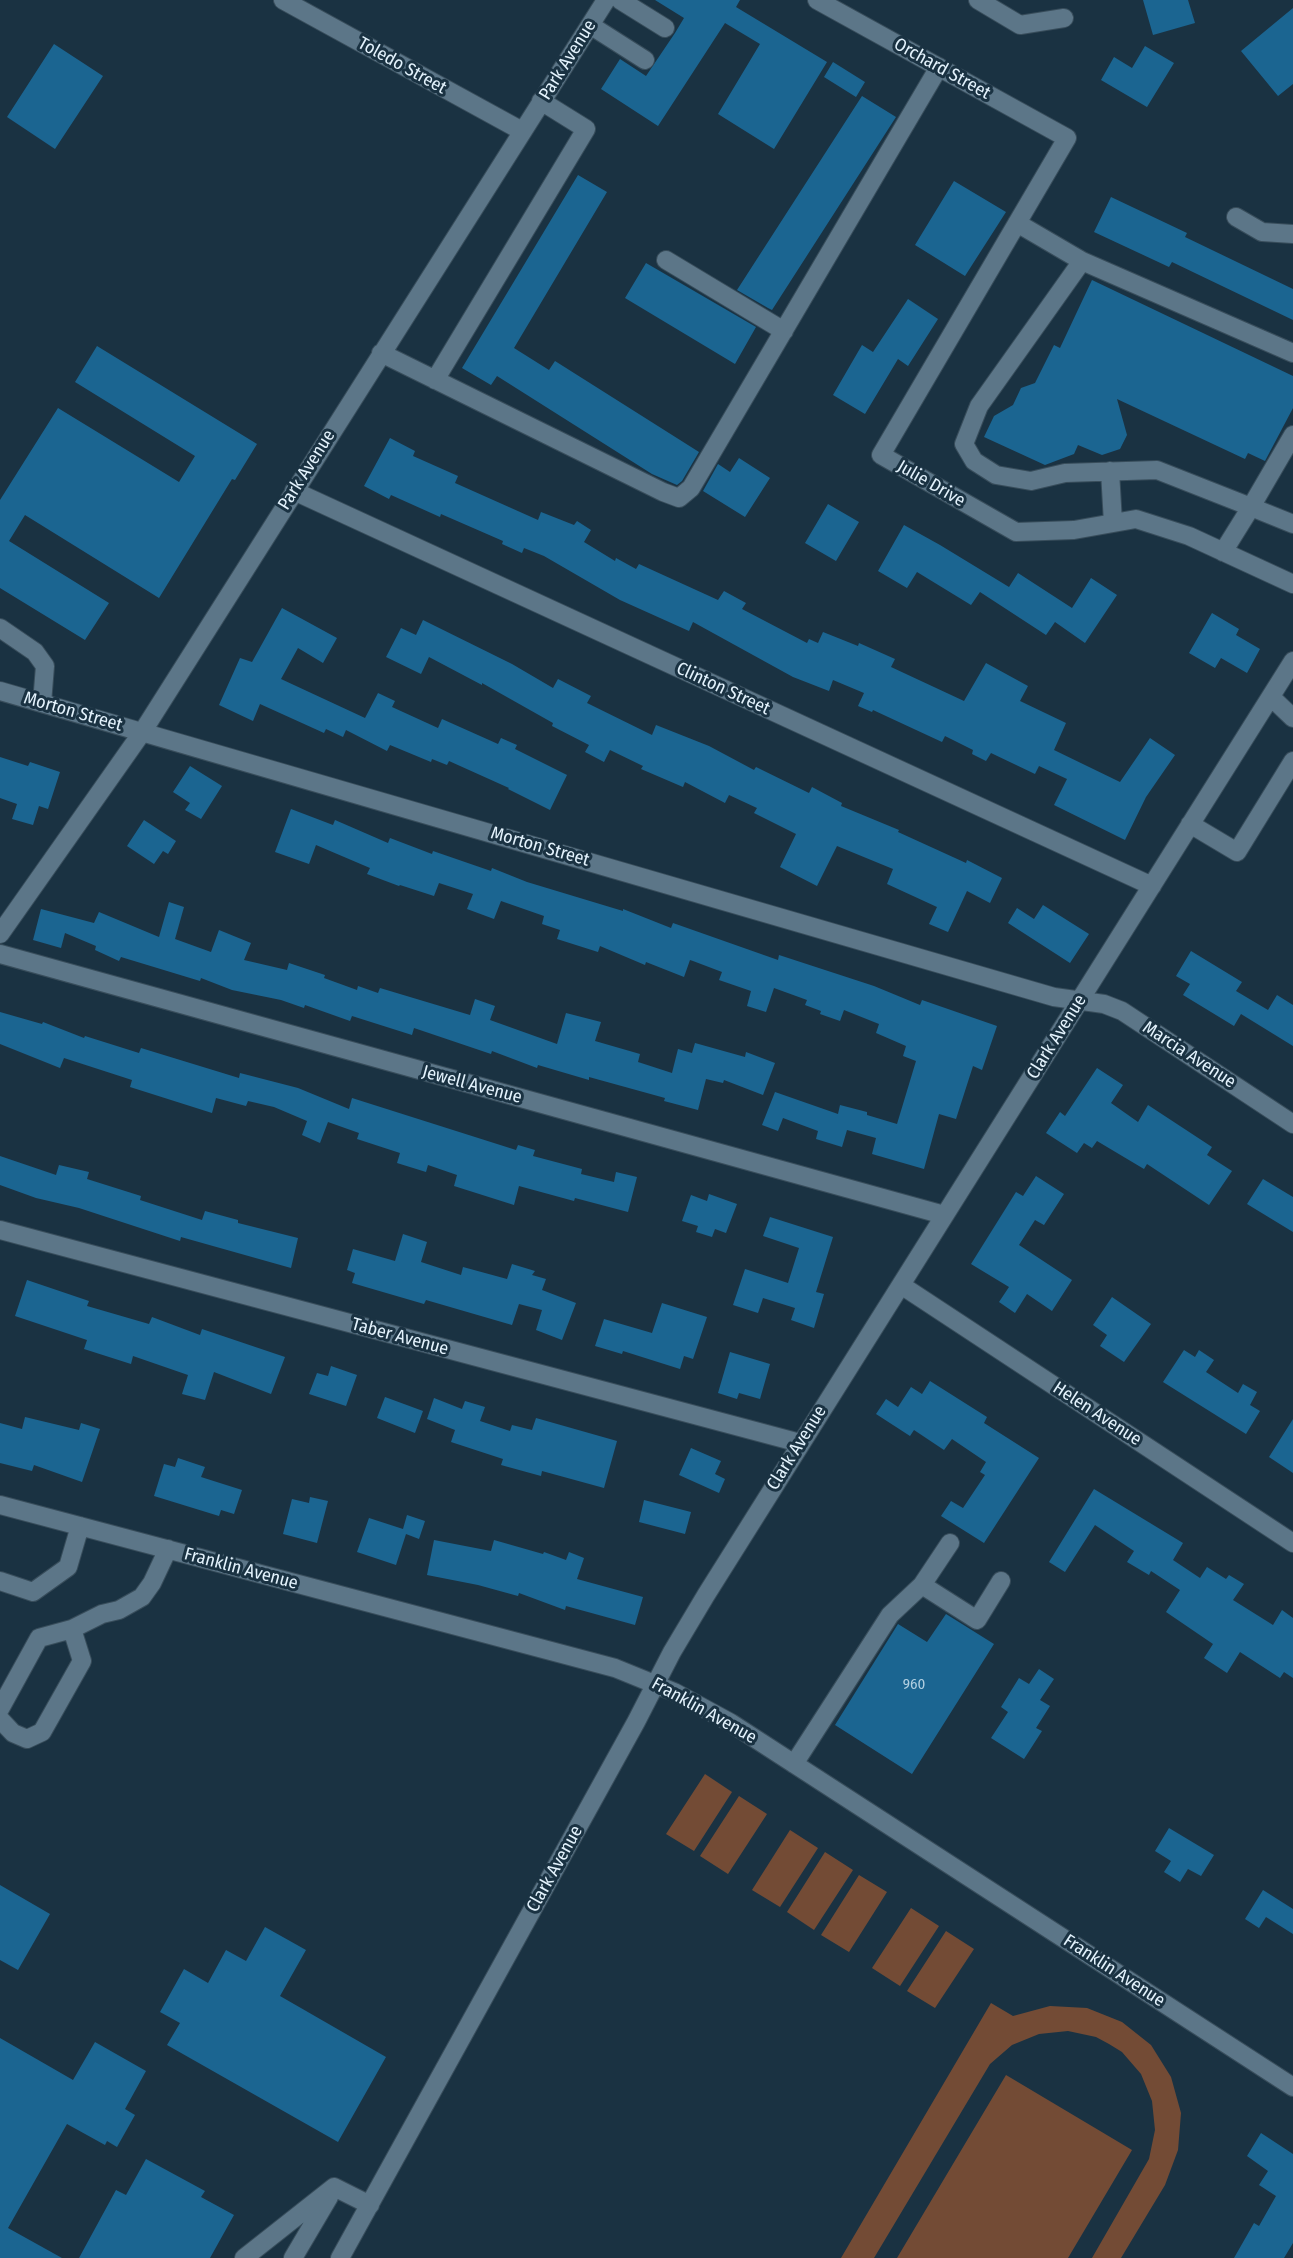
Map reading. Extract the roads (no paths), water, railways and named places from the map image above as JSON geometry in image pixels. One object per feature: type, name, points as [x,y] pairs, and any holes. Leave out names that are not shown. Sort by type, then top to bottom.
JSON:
[{"type":"street","name":"Toledo Street","points":[[283,0],[522,131]]},
{"type":"street","name":"Park Avenue","points":[[0,934],[143,731],[606,0]]},
{"type":"street","points":[[620,0],[665,28]]},
{"type":"street","name":"Orchard Street","points":[[817,0],[1067,138]]},
{"type":"street","points":[[978,0],[1020,24],[1064,18]]},
{"type":"street","points":[[590,25],[645,60]]},
{"type":"street","points":[[381,353],[679,498],[692,488],[939,67]]},
{"type":"street","points":[[435,380],[586,129],[542,102]]},
{"type":"street","name":"Julie Drive","points":[[1067,138],[881,455],[1016,532],[1074,530],[1136,519],[1189,536],[1293,584]]},
{"type":"street","points":[[1236,217],[1262,232],[1293,234]]},
{"type":"street","points":[[1017,223],[1082,261],[1293,353]]},
{"type":"street","points":[[666,260],[784,331]]},
{"type":"street","points":[[1082,261],[980,406],[964,444],[974,461],[996,475],[1031,481],[1065,473],[1157,470],[1293,524]]},
{"type":"street","points":[[1223,552],[1293,435]]},
{"type":"street","points":[[1110,471],[1113,523]]},
{"type":"street","name":"Clinton Street","points":[[294,491],[1152,886]]},
{"type":"street","points":[[0,628],[35,652],[45,666],[42,703]]},
{"type":"street","name":"Clark Avenue","points":[[340,2258],[706,1595],[1293,661]]},
{"type":"street","name":"Morton Street","points":[[0,692],[143,731],[1054,997],[1079,1001]]},
{"type":"street","points":[[1271,696],[1293,718]]},
{"type":"street","points":[[1190,824],[1237,852],[1293,761]]},
{"type":"street","name":"Jewell Avenue","points":[[0,954],[944,1215]]},
{"type":"street","name":"Marcia Avenue","points":[[1079,1001],[1104,1004],[1122,1011],[1293,1124]]},
{"type":"street","name":"Taber Avenue","points":[[0,1230],[800,1443]]},
{"type":"street","name":"Helen Avenue","points":[[900,1285],[1293,1543]]},
{"type":"street","name":"Franklin Avenue","points":[[0,1505],[615,1668],[656,1684],[709,1710],[1293,2087]]},
{"type":"street","points":[[0,1581],[33,1592],[68,1568],[80,1526]]},
{"type":"street","points":[[794,1764],[890,1615],[922,1585],[950,1544]]},
{"type":"street","points":[[0,1709],[39,1638],[72,1629],[102,1614],[119,1610],[142,1597],[152,1583],[168,1550]]},
{"type":"street","points":[[922,1585],[977,1620],[1001,1581]]},
{"type":"street","points":[[0,1719],[13,1732],[27,1739],[42,1732],[82,1661],[72,1629]]},
{"type":"street","points":[[334,2187],[370,2205]]},
{"type":"street","points":[[244,2258],[334,2187]]},
{"type":"street","points":[[293,2258],[334,2187]]}]
